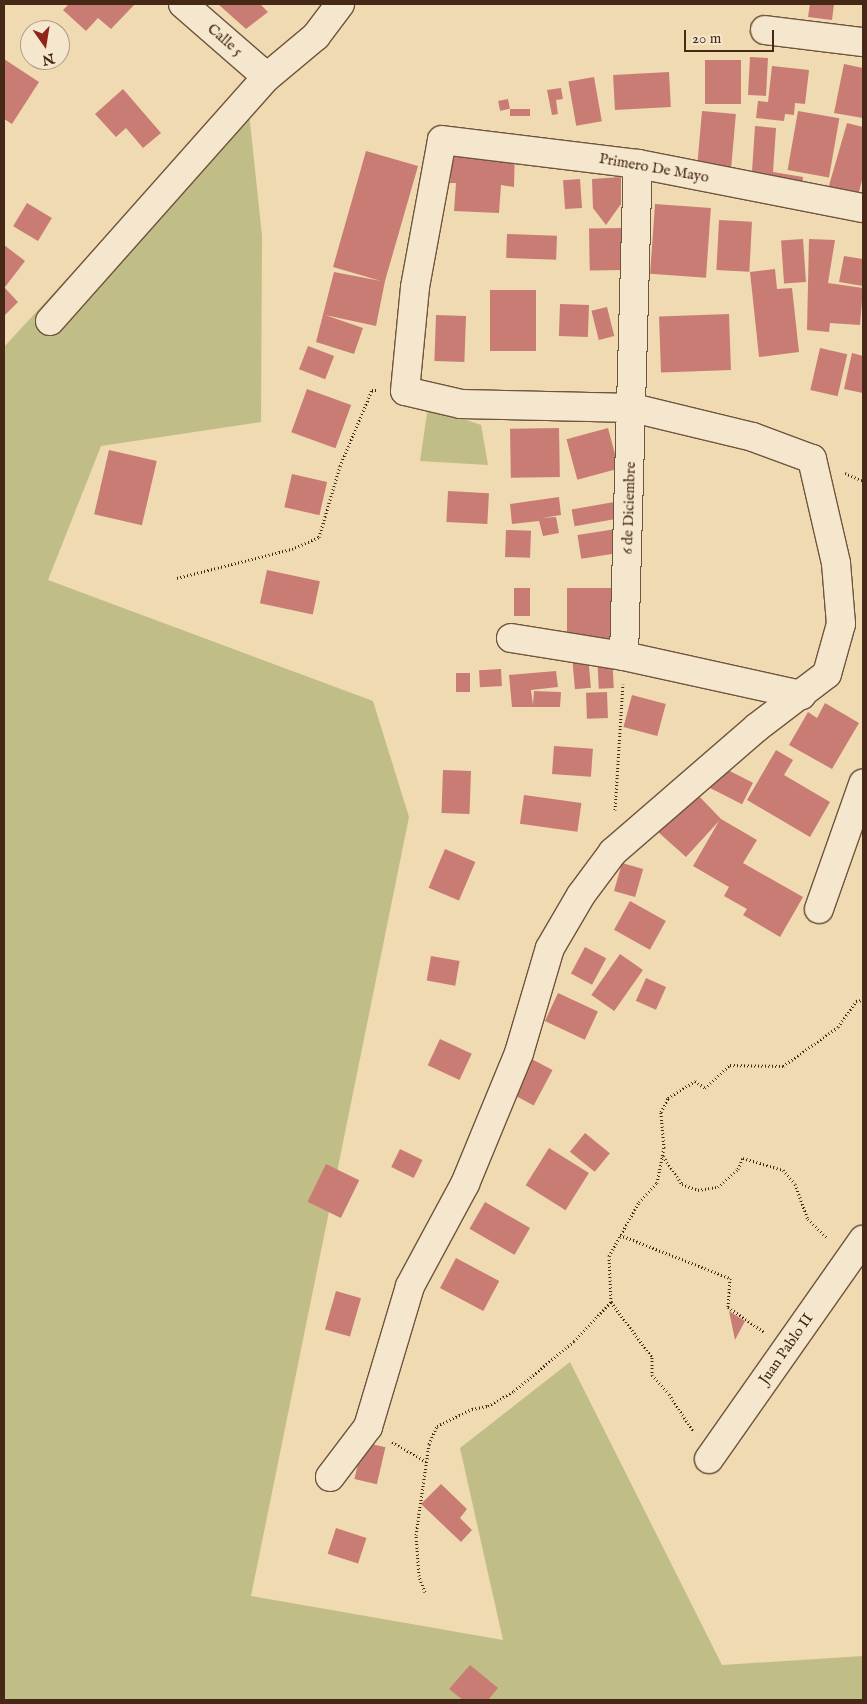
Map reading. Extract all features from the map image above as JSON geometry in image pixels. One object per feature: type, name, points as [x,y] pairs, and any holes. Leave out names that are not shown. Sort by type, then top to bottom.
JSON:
[{"type":"street","name":"Calle 5","points":[[183,4],[267,77]]},
{"type":"street","points":[[50,321],[267,77],[316,36],[340,4]]},
{"type":"street","points":[[765,30],[863,42]]},
{"type":"street","name":"Primero De Mayo","points":[[405,392],[415,287],[442,140],[638,164],[863,208]]},
{"type":"street","name":"6 de Diciembre","points":[[624,656],[638,164]]},
{"type":"street","points":[[330,1476],[368,1427],[410,1286],[465,1184],[519,1053],[550,948],[581,895],[613,852],[756,728],[802,695],[827,674],[841,624],[836,564],[812,459],[753,437],[632,408],[461,404],[405,392]]},
{"type":"street","points":[[511,638],[624,656],[802,695]]},
{"type":"street","points":[[819,909],[863,784]]},
{"type":"street","name":"Juan Pablo II","points":[[710,1459],[855,1250]]},
{"type":"path","points":[[177,578],[292,549],[319,537],[340,466],[372,390],[405,392]]},
{"type":"path","points":[[613,852],[624,656]]},
{"type":"path","points":[[710,1459],[669,1394],[652,1375],[652,1357],[611,1302],[608,1256],[639,1202],[657,1183],[662,1156],[661,1112],[668,1098],[695,1081],[705,1088],[730,1064],[783,1066],[838,1027],[856,1001],[863,1000]]},
{"type":"path","points":[[662,1156],[682,1184],[698,1190],[718,1186],[738,1169],[743,1158],[783,1170],[795,1184],[808,1218],[855,1250]]},
{"type":"path","points":[[620,1235],[730,1278],[728,1307],[788,1348]]},
{"type":"path","points":[[425,1592],[419,1576],[416,1535],[426,1462],[438,1426],[488,1406],[514,1390],[574,1341],[611,1302]]},
{"type":"path","points":[[368,1427],[426,1462]]},
{"type":"shaded area","points":[[246,84],[262,236],[261,422],[101,446],[48,580],[373,701],[409,817],[251,1596],[503,1640],[460,1448],[570,1362],[722,1665],[863,1656],[863,1700],[4,1700],[4,347]]},
{"type":"shaded area","points":[[428,407],[481,425],[488,465],[420,461]]},
{"type":"building","points":[[69,4],[135,4],[111,29],[98,18],[86,31],[63,10]]},
{"type":"building","points":[[218,4],[260,4],[268,12],[246,29]]},
{"type":"building","points":[[810,4],[834,4],[832,20],[808,17]]},
{"type":"building","points":[[750,57],[768,58],[766,96],[748,95]]},
{"type":"building","points":[[4,59],[39,82],[12,124],[4,119]]},
{"type":"building","points":[[705,60],[741,60],[741,104],[705,104]]},
{"type":"building","points":[[844,64],[863,68],[863,118],[834,113]]},
{"type":"building","points":[[772,66],[809,70],[805,104],[795,103],[794,115],[785,114],[784,121],[756,118],[758,101],[768,102]]},
{"type":"building","points":[[669,72],[671,107],[615,110],[613,75]]},
{"type":"building","points":[[594,77],[602,121],[576,126],[568,82]]},
{"type":"building","points":[[561,88],[563,99],[556,100],[558,114],[552,115],[547,90]]},
{"type":"building","points":[[123,89],[161,133],[143,148],[126,128],[116,137],[95,114]]},
{"type":"building","points":[[508,99],[510,109],[500,111],[498,101]]},
{"type":"building","points":[[510,109],[530,109],[530,116],[510,116]]},
{"type":"building","points":[[702,111],[736,114],[730,179],[696,176]]},
{"type":"building","points":[[798,111],[839,118],[829,177],[788,170]]},
{"type":"building","points":[[847,123],[863,127],[863,176],[856,204],[826,196]]},
{"type":"building","points":[[755,126],[776,128],[773,172],[803,177],[802,190],[751,187]]},
{"type":"building","points":[[454,143],[515,147],[514,187],[501,185],[499,213],[454,211],[456,183],[450,183]]},
{"type":"building","points":[[366,151],[418,166],[385,281],[376,326],[325,315],[363,328],[354,354],[316,342],[334,272],[381,281],[333,267]]},
{"type":"building","points":[[621,177],[621,204],[606,225],[593,208],[592,179]]},
{"type":"building","points":[[580,179],[582,208],[565,209],[563,180]]},
{"type":"building","points":[[27,203],[52,218],[38,241],[13,226]]},
{"type":"building","points":[[655,204],[711,208],[706,278],[650,274]]},
{"type":"building","points":[[719,220],[752,222],[749,272],[716,270]]},
{"type":"building","points":[[624,228],[625,270],[590,271],[589,229]]},
{"type":"building","points":[[507,234],[557,236],[556,260],[506,258]]},
{"type":"building","points":[[803,239],[806,282],[784,283],[781,241]]},
{"type":"building","points":[[809,239],[835,240],[828,283],[863,288],[860,325],[830,323],[829,332],[807,330]]},
{"type":"building","points":[[4,245],[25,261],[5,287],[4,285]]},
{"type":"building","points":[[844,256],[863,259],[863,286],[839,282]]},
{"type":"building","points":[[775,269],[777,289],[792,288],[799,352],[759,357],[750,272]]},
{"type":"building","points":[[4,287],[18,302],[4,316]]},
{"type":"building","points":[[490,290],[536,290],[536,351],[490,351]]},
{"type":"building","points":[[560,304],[589,305],[588,337],[559,336]]},
{"type":"building","points":[[607,307],[614,336],[599,340],[591,311]]},
{"type":"building","points":[[729,314],[731,370],[661,372],[659,316]]},
{"type":"building","points":[[436,315],[466,316],[464,362],[434,361]]},
{"type":"building","points":[[308,346],[334,356],[325,379],[299,369]]},
{"type":"building","points":[[820,348],[847,354],[838,396],[810,390]]},
{"type":"building","points":[[852,353],[863,356],[863,393],[844,389]]},
{"type":"building","points":[[307,389],[351,405],[335,448],[291,432]]},
{"type":"building","points":[[559,428],[560,477],[511,478],[510,429]]},
{"type":"building","points":[[608,428],[619,469],[577,480],[566,439]]},
{"type":"building","points":[[109,450],[157,461],[142,525],[94,514]]},
{"type":"building","points":[[292,474],[327,482],[319,515],[284,507]]},
{"type":"building","points":[[448,491],[489,493],[487,524],[446,522]]},
{"type":"building","points":[[559,497],[561,515],[542,518],[556,517],[559,533],[543,536],[539,521],[512,524],[510,504]]},
{"type":"building","points":[[614,502],[617,519],[575,526],[572,509]]},
{"type":"building","points":[[616,529],[620,553],[581,559],[577,535]]},
{"type":"building","points":[[506,530],[531,531],[530,558],[505,557]]},
{"type":"building","points":[[267,570],[320,581],[313,614],[260,603]]},
{"type":"building","points":[[514,588],[530,588],[530,616],[514,616]]},
{"type":"building","points":[[567,588],[614,588],[614,642],[567,642]]},
{"type":"building","points":[[612,654],[614,688],[599,689],[597,655]]},
{"type":"building","points":[[588,655],[591,688],[575,689],[572,656]]},
{"type":"building","points":[[501,669],[502,686],[480,687],[479,670]]},
{"type":"building","points":[[556,671],[558,687],[531,690],[533,705],[534,691],[561,692],[560,707],[512,707],[509,675]]},
{"type":"building","points":[[456,673],[470,673],[470,692],[456,692]]},
{"type":"building","points":[[607,692],[608,718],[587,719],[586,693]]},
{"type":"building","points":[[632,695],[666,704],[657,736],[623,727]]},
{"type":"building","points":[[825,703],[859,723],[832,769],[789,745],[808,712],[817,718]]},
{"type":"building","points":[[554,746],[593,749],[591,777],[552,774]]},
{"type":"building","points":[[776,750],[793,760],[784,775],[830,802],[810,837],[747,800]]},
{"type":"building","points":[[720,766],[753,783],[742,804],[709,787]]},
{"type":"building","points":[[443,770],[471,771],[469,814],[441,813]]},
{"type":"building","points":[[694,791],[721,819],[757,840],[743,863],[803,897],[780,937],[743,915],[747,909],[724,896],[729,887],[693,866],[719,821],[686,857],[657,831]]},
{"type":"building","points":[[524,795],[581,803],[577,832],[520,824]]},
{"type":"building","points":[[445,849],[475,862],[459,901],[429,888]]},
{"type":"building","points":[[622,863],[643,869],[635,897],[614,891]]},
{"type":"building","points":[[630,901],[666,921],[650,950],[614,930]]},
{"type":"building","points":[[585,947],[606,958],[592,985],[571,973]]},
{"type":"building","points":[[620,954],[643,970],[614,1011],[591,995]]},
{"type":"building","points":[[431,956],[460,961],[455,986],[427,981]]},
{"type":"building","points":[[646,978],[666,987],[656,1010],[636,1001]]},
{"type":"building","points":[[558,993],[598,1012],[585,1040],[545,1021]]},
{"type":"building","points":[[440,1039],[472,1054],[459,1080],[428,1065]]},
{"type":"building","points":[[526,1056],[552,1070],[534,1105],[507,1091]]},
{"type":"building","points":[[585,1133],[610,1153],[595,1172],[570,1152]]},
{"type":"building","points":[[549,1148],[589,1173],[566,1210],[526,1185]]},
{"type":"building","points":[[400,1149],[422,1160],[414,1178],[391,1167]]},
{"type":"building","points":[[326,1164],[359,1180],[341,1218],[308,1202]]},
{"type":"building","points":[[485,1202],[530,1228],[515,1255],[470,1229]]},
{"type":"building","points":[[456,1258],[499,1281],[483,1311],[440,1288]]},
{"type":"building","points":[[336,1291],[361,1298],[350,1337],[325,1329]]},
{"type":"building","points":[[729,1311],[745,1321],[735,1340]]},
{"type":"building","points":[[363,1442],[385,1447],[377,1484],[354,1479]]},
{"type":"building","points":[[441,1484],[467,1509],[460,1518],[472,1530],[461,1542],[421,1504]]},
{"type":"building","points":[[336,1528],[366,1538],[358,1564],[328,1554]]},
{"type":"building","points":[[470,1665],[498,1688],[488,1700],[463,1700],[449,1689]]}]
